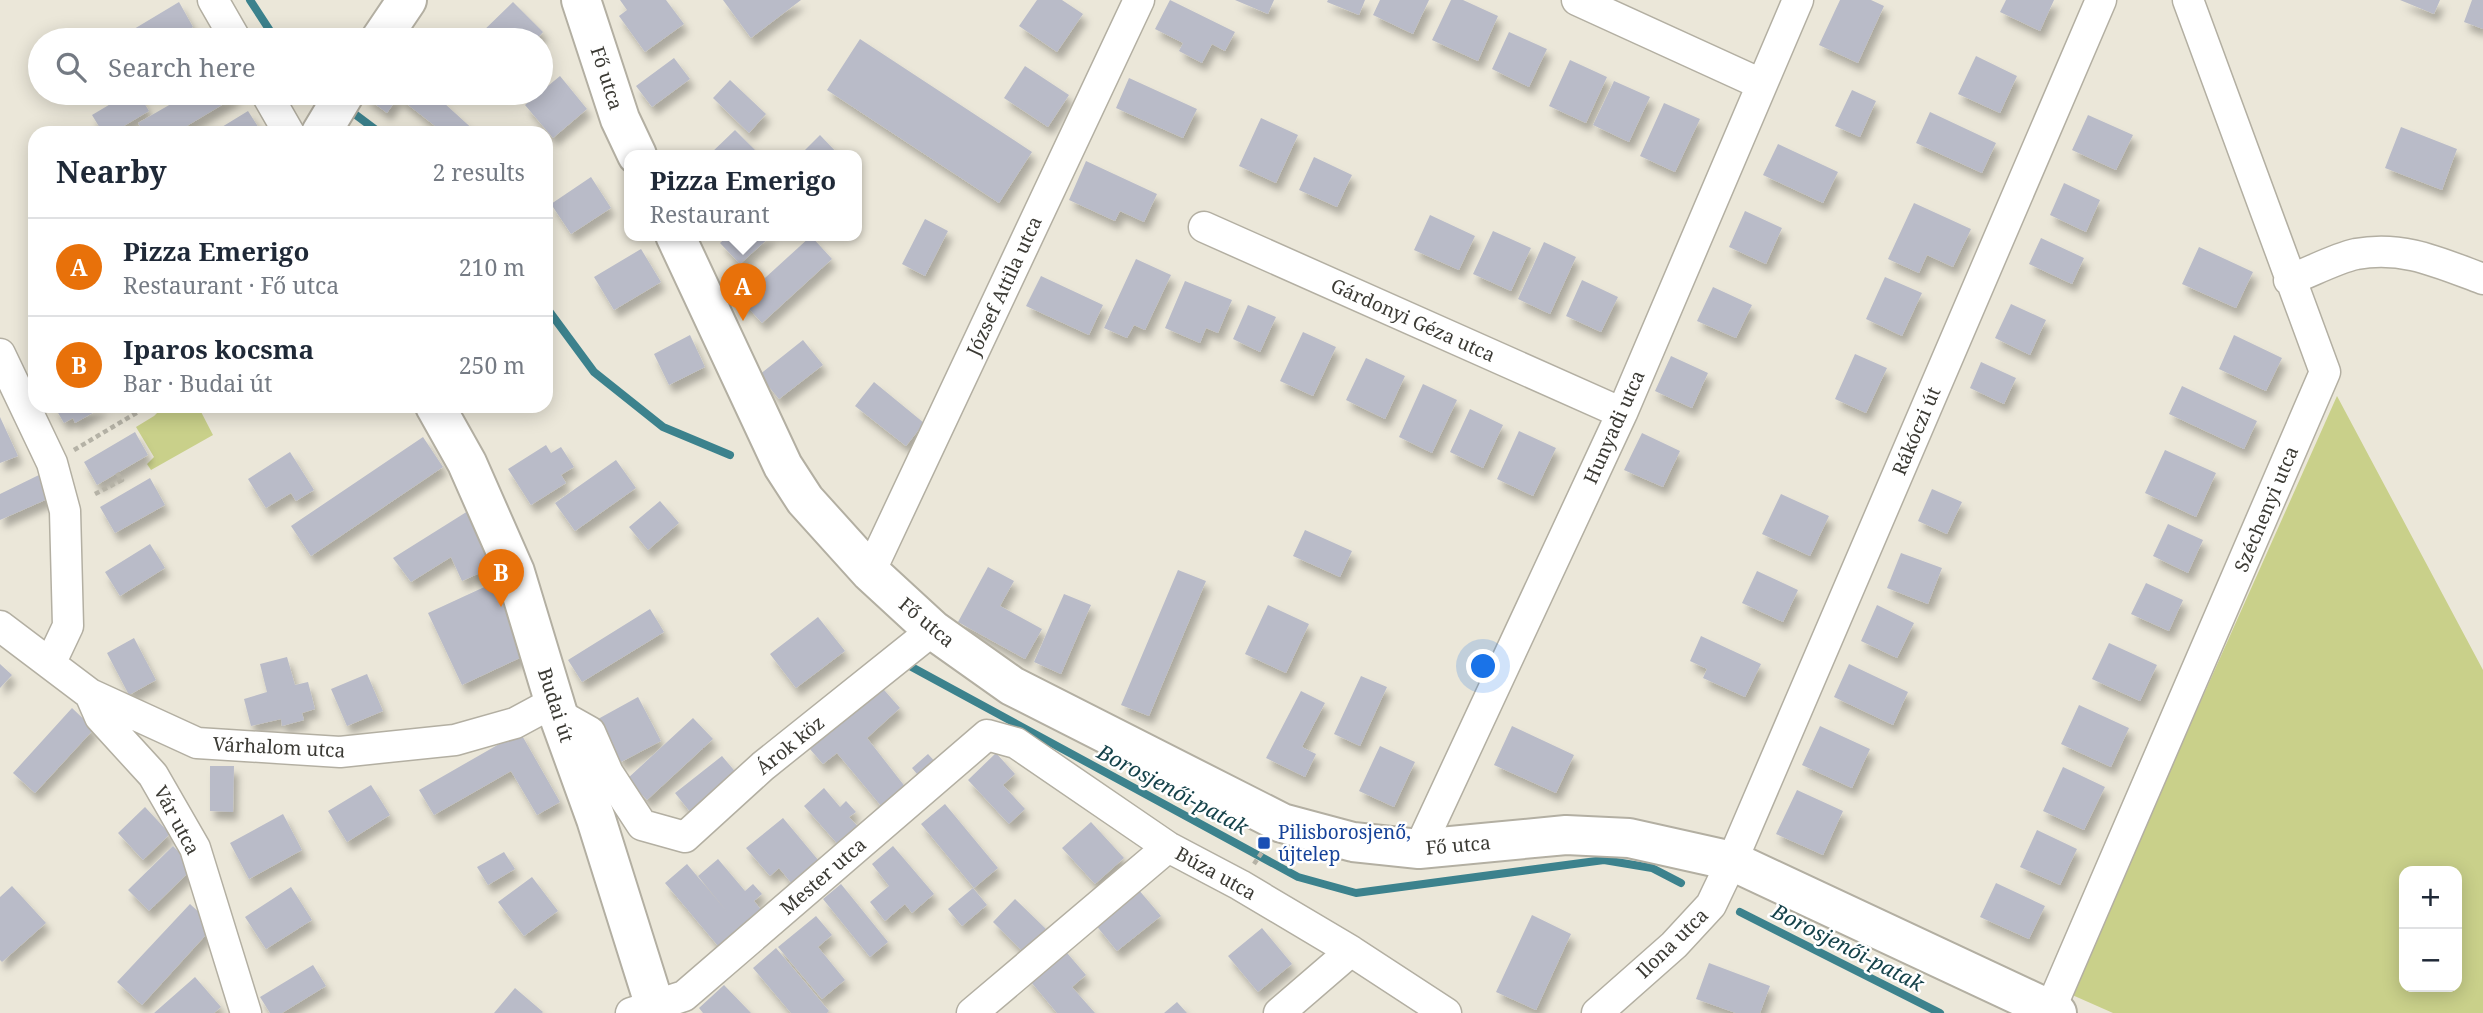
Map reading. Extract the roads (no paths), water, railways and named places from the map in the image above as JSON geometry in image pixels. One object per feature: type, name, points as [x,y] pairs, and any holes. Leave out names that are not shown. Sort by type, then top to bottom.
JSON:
[{"type":"street","points":[[213,0],[229,28]]},
{"type":"street","points":[[388,28],[407,0]]},
{"type":"street","name":"Fő utca","points":[[581,0],[620,120],[635,150]]},
{"type":"street","name":"József Attila utca","points":[[870,572],[1139,0]]},
{"type":"street","points":[[1577,0],[1761,84]]},
{"type":"street","name":"Hunyadi utca","points":[[1419,849],[1622,413],[1798,0]]},
{"type":"street","name":"Rákóczi út","points":[[1732,861],[2101,0]]},
{"type":"street","name":"Széchenyi utca","points":[[2054,1012],[2325,372],[2188,0]]},
{"type":"street","points":[[273,105],[285,126]]},
{"type":"street","name":"Gárdonyi Géza utca","points":[[1204,227],[1622,413]]},
{"type":"street","name":"Fő utca","points":[[678,241],[783,466],[805,500],[870,572],[933,630],[1012,686],[1282,823],[1353,842],[1419,849],[1566,835],[1629,838],[1732,861],[2054,1012]]},
{"type":"street","points":[[2289,280],[2354,254],[2387,250],[2419,254],[2483,279]]},
{"type":"street","points":[[0,354],[28,413]]},
{"type":"street","points":[[28,413],[52,463],[65,511],[68,626],[51,662]]},
{"type":"street","name":"Budai út","points":[[439,413],[467,463],[515,572],[556,708],[596,819],[647,1010]]},
{"type":"street","name":"Vár utca","points":[[0,626],[90,694],[100,717],[153,775],[195,848],[246,1013]]},
{"type":"street","name":"Árok köz","points":[[556,708],[590,732],[608,773],[642,825],[685,837],[763,766],[933,630]]},
{"type":"street","name":"Várhalom utca","points":[[90,694],[197,743],[340,752],[455,740],[556,708]]},
{"type":"street","name":"Mester utca","points":[[647,1010],[684,996],[987,735]]},
{"type":"street","name":"Búza utca","points":[[987,735],[1016,743],[1168,847],[1240,885],[1351,951],[1446,1013]]},
{"type":"street","points":[[972,1013],[1168,847]]},
{"type":"street","name":"Ilona utca","points":[[1597,1013],[1674,945],[1711,905],[1732,861]]},
{"type":"street","points":[[1279,1013],[1351,951]]},
{"type":"waterway","name":"Borosjenői-patak","points":[[250,0],[268,28]]},
{"type":"waterway","name":"Borosjenői-patak","points":[[348,109],[371,126]]},
{"type":"waterway","name":"Borosjenői-patak","points":[[553,316],[594,372],[663,427],[730,455]]},
{"type":"waterway","name":"Borosjenői-patak","points":[[908,665],[1298,877],[1356,893],[1604,860],[1652,868],[1681,883]]},
{"type":"waterway","name":"Borosjenői-patak","points":[[1740,912],[1940,1013]]},
{"type":"place","name":"Pizza Emerigo","points":[[743,321]]},
{"type":"place","name":"Iparos kocsma","points":[[501,607]]},
{"type":"place","name":"Pilisborosjenő, újtelep","points":[[1264,843]]}]
